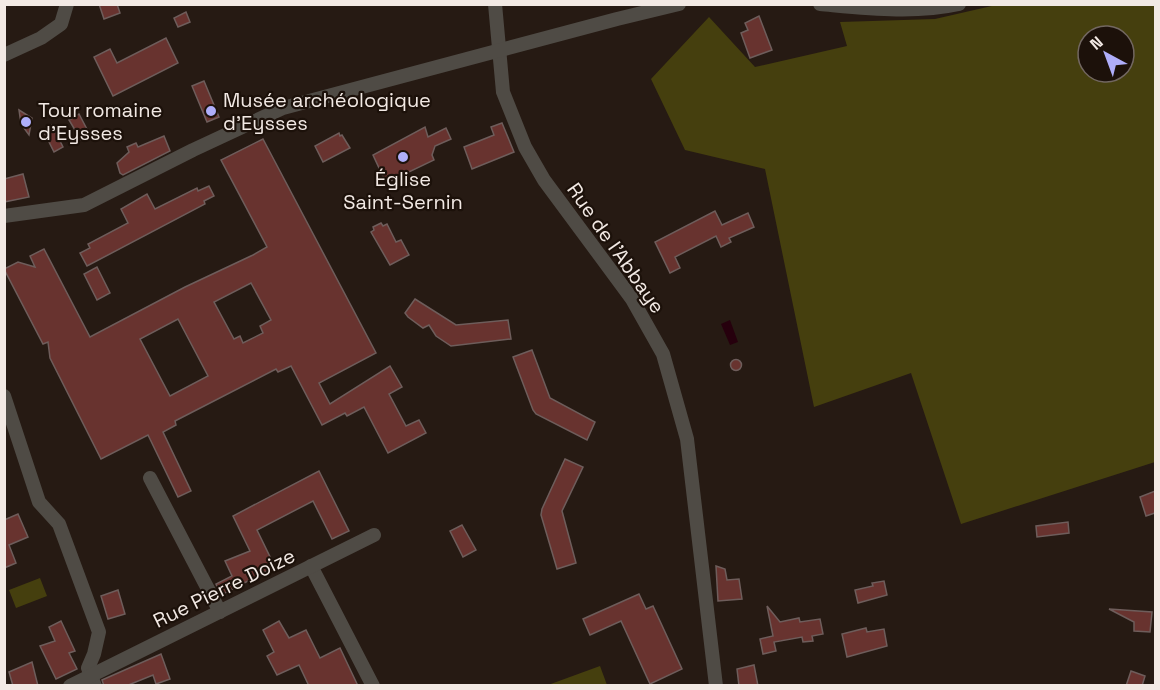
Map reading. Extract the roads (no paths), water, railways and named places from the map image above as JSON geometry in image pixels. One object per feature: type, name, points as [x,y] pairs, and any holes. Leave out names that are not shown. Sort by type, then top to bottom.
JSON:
[{"type":"street","points":[[4,55],[41,38],[61,24],[67,4]]},
{"type":"street","name":"Rue de l'Abbaye","points":[[495,4],[503,92],[525,147],[544,180],[632,299],[663,354],[687,439],[716,686]]},
{"type":"street","points":[[4,216],[84,205],[192,150],[283,108],[679,4]]},
{"type":"street","points":[[820,4],[939,9],[959,4]]},
{"type":"street","points":[[4,396],[39,502],[59,524],[99,632],[88,668],[93,680]]},
{"type":"street","points":[[150,478],[220,612]]},
{"type":"street","name":"Rue Pierre Doize","points":[[70,686],[93,680],[220,612],[374,535]]},
{"type":"street","points":[[311,566],[373,686]]},
{"type":"place","name":"Musée archéologique d'Eysses","points":[[211,111]]},
{"type":"place","name":"Tour romaine d'Eysses","points":[[26,122]]},
{"type":"place","name":"Église Saint-Sernin","points":[[403,157]]}]
